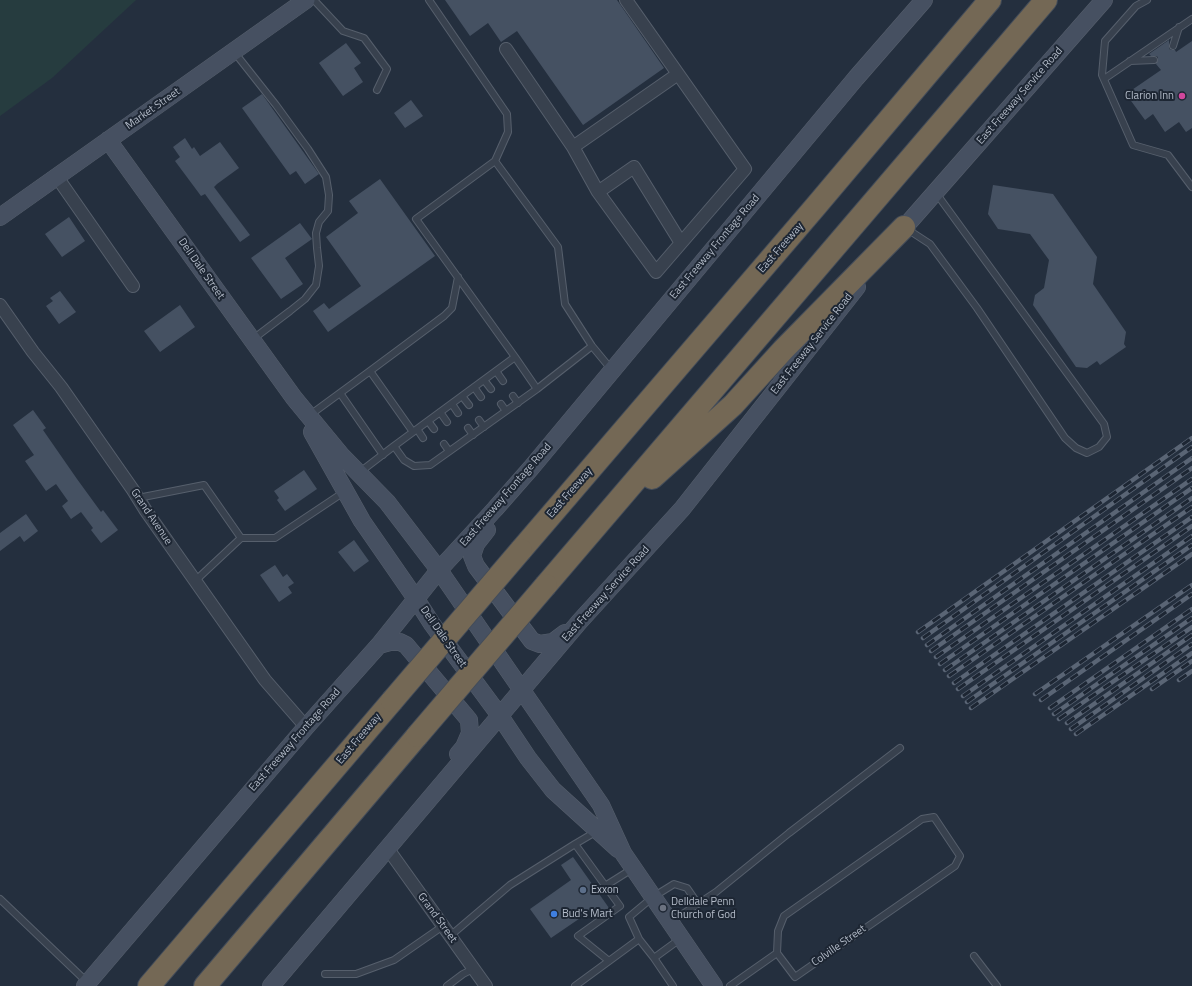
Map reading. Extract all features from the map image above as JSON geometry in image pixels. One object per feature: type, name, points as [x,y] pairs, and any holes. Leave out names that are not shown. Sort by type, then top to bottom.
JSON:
[{"type":"highway","points":[[941,58],[986,0]]},
{"type":"highway","name":"East Freeway","points":[[149,986],[801,224],[990,0]]},
{"type":"highway","points":[[205,986],[1046,0]]},
{"type":"highway","points":[[583,541],[733,405],[783,350],[904,227]]},
{"type":"highway","points":[[134,986],[234,886]]},
{"type":"main road","name":"Market Street","points":[[0,217],[306,0]]},
{"type":"main road","name":"East Freeway Frontage Road","points":[[86,984],[306,727],[379,645],[439,570],[531,468],[861,72],[924,0]]},
{"type":"main road","name":"East Freeway Service Road","points":[[522,690],[580,621],[682,510],[904,227],[1104,0]]},
{"type":"main road","name":"Dell Dale Street","points":[[108,140],[294,398],[341,455],[388,502],[439,570],[601,805],[622,853]]},
{"type":"main road","name":"Dell Dale Street","points":[[294,398],[362,521],[432,624],[500,716],[528,758],[553,790],[622,853],[681,938],[717,986]]},
{"type":"main road","points":[[531,468],[522,485],[476,544],[472,556],[476,566],[532,641],[540,644],[553,642],[580,621]]},
{"type":"main road","points":[[379,645],[390,642],[400,642],[406,645],[469,720],[470,733],[464,747],[416,803],[408,825]]},
{"type":"main road","points":[[271,986],[522,690]]},
{"type":"street","points":[[506,49],[573,147],[598,192],[656,272],[745,169],[626,0]]},
{"type":"street","points":[[573,147],[678,74]]},
{"type":"street","points":[[598,192],[634,167],[681,243]]},
{"type":"street","points":[[57,177],[133,286]]},
{"type":"street","name":"Grand Avenue","points":[[0,305],[33,352],[61,387],[265,680],[306,727]]},
{"type":"street","name":"Grand Street","points":[[388,849],[486,986]]},
{"type":"lane","points":[[314,0],[343,31],[364,38],[387,69],[377,90]]},
{"type":"lane","points":[[429,0],[507,114],[508,132],[495,161],[416,219],[537,389]]},
{"type":"lane","points":[[1147,0],[1136,6],[1105,41],[1102,75],[1133,145],[1168,155],[1192,187]]},
{"type":"lane","points":[[1104,79],[1192,19]]},
{"type":"lane","points":[[1173,46],[1179,27]]},
{"type":"lane","points":[[234,51],[308,149],[326,177],[329,195],[328,211],[319,222],[316,233],[319,266],[316,285],[305,299],[251,340]]},
{"type":"lane","points":[[1130,62],[1154,60]]},
{"type":"lane","points":[[495,161],[558,247],[565,304],[592,346],[612,370]]},
{"type":"lane","points":[[904,227],[930,244],[977,308],[1066,438],[1076,448],[1087,453],[1099,447],[1107,438],[1104,424],[936,192]]},
{"type":"lane","points":[[308,416],[340,394],[444,316],[452,308],[458,277]]},
{"type":"lane","points":[[394,446],[404,460],[414,466],[430,465],[518,403],[592,346]]},
{"type":"lane","points":[[359,473],[515,357]]},
{"type":"lane","points":[[370,371],[415,431],[423,438]]},
{"type":"lane","points":[[496,371],[503,381]]},
{"type":"lane","points":[[484,380],[491,389]]},
{"type":"lane","points":[[474,387],[480,397]]},
{"type":"lane","points":[[340,394],[383,455]]},
{"type":"lane","points":[[462,396],[469,405]]},
{"type":"lane","points":[[513,396],[518,403]]},
{"type":"lane","points":[[452,404],[458,413]]},
{"type":"lane","points":[[502,404],[506,411]]},
{"type":"lane","points":[[440,412],[446,422]]},
{"type":"lane","points":[[491,413],[495,419]]},
{"type":"lane","points":[[479,420],[484,427]]},
{"type":"lane","points":[[428,421],[434,429]]},
{"type":"lane","points":[[468,428],[473,435]]},
{"type":"lane","points":[[457,436],[461,443]]},
{"type":"lane","points":[[444,444],[449,451]]},
{"type":"lane","points":[[433,453],[438,460]]},
{"type":"lane","points":[[138,498],[204,485],[241,538]]},
{"type":"lane","points":[[195,581],[241,538],[275,538],[346,491]]},
{"type":"lane","points":[[670,922],[716,892],[789,833],[900,748]]},
{"type":"lane","name":"Colville Street","points":[[934,816],[960,856],[955,866],[795,977],[777,953],[778,930],[784,916],[922,819],[934,816]]},
{"type":"lane","points":[[325,974],[356,974],[394,960],[446,931],[510,885],[598,830]]},
{"type":"lane","points":[[575,844],[620,906],[578,936],[608,961]]},
{"type":"lane","points":[[605,886],[633,868]]},
{"type":"lane","points":[[673,986],[639,939],[629,917],[674,884],[687,888],[698,904]]},
{"type":"lane","points":[[0,900],[86,984]]},
{"type":"lane","points":[[654,958],[681,938]]},
{"type":"lane","points":[[575,986],[639,939]]},
{"type":"lane","points":[[717,986],[777,953]]},
{"type":"lane","points":[[974,956],[997,986]]},
{"type":"lane","points":[[447,986],[463,974],[473,969]]},
{"type":"green space","points":[[0,0],[136,0],[52,78],[0,116]]},
{"type":"building","points":[[445,0],[617,0],[664,68],[583,125],[517,31],[501,42],[488,23],[470,36]]},
{"type":"building","points":[[1169,40],[1169,49],[1175,50],[1176,52],[1192,41],[1192,128],[1186,132],[1179,122],[1165,132],[1153,114],[1145,120],[1126,94],[1161,70],[1156,64],[1158,57],[1151,56],[1149,54]]},
{"type":"building","points":[[346,43],[361,63],[354,68],[363,82],[343,96],[319,63]]},
{"type":"building","points":[[262,94],[319,174],[305,184],[296,171],[290,175],[242,108]]},
{"type":"building","points":[[411,100],[423,116],[405,128],[394,113]]},
{"type":"building","points":[[185,138],[192,149],[194,147],[200,156],[220,142],[239,168],[214,187],[250,235],[240,242],[205,194],[201,196],[175,161],[180,157],[173,147]]},
{"type":"building","points":[[380,179],[435,256],[328,332],[313,311],[324,303],[329,309],[361,286],[326,237],[358,213],[349,201]]},
{"type":"building","points":[[993,185],[1053,194],[1097,257],[1093,284],[1126,332],[1124,344],[1126,347],[1100,365],[1097,361],[1087,368],[1076,367],[1033,305],[1035,295],[1044,288],[1049,260],[1030,234],[998,229],[988,214]]},
{"type":"building","points":[[69,217],[85,241],[62,257],[45,234]]},
{"type":"building","points":[[300,223],[312,239],[285,258],[303,284],[281,299],[251,258]]},
{"type":"building","points":[[60,291],[76,312],[59,324],[46,306],[53,301],[50,298]]},
{"type":"building","points":[[180,305],[195,327],[160,352],[144,331]]},
{"type":"building","points":[[33,410],[46,428],[43,430],[77,479],[101,512],[103,510],[118,530],[101,543],[91,530],[93,528],[81,512],[71,519],[62,506],[68,501],[56,484],[46,491],[25,461],[34,455],[13,425]]},
{"type":"building","points":[[304,470],[317,489],[285,511],[277,500],[279,498],[274,491]]},
{"type":"building","points":[[26,514],[38,531],[24,542],[20,536],[0,551],[0,533]]},
{"type":"building","points":[[354,540],[369,561],[354,572],[338,552]]},
{"type":"building","points":[[275,565],[283,577],[287,574],[294,583],[288,587],[292,593],[279,602],[260,575]]},
{"type":"building","points":[[573,857],[609,908],[597,917],[592,910],[551,938],[530,909],[571,880],[561,865]]},
{"type":"railway","points":[[918,632],[1192,438]]},
{"type":"railway","points":[[923,638],[1192,447]]},
{"type":"railway","points":[[927,645],[1192,458]]},
{"type":"railway","points":[[931,651],[1192,468]]},
{"type":"railway","points":[[936,657],[1192,479]]},
{"type":"railway","points":[[940,664],[1192,488]]},
{"type":"railway","points":[[945,670],[1192,498]]},
{"type":"railway","points":[[949,676],[1192,507]]},
{"type":"railway","points":[[954,683],[1192,517]]},
{"type":"railway","points":[[958,689],[1192,526]]},
{"type":"railway","points":[[963,696],[1192,536]]},
{"type":"railway","points":[[967,702],[1192,545]]},
{"type":"railway","points":[[971,708],[1192,554]]},
{"type":"railway","points":[[1035,694],[1192,585]]},
{"type":"railway","points":[[1041,700],[1192,594]]},
{"type":"railway","points":[[1050,708],[1192,609]]},
{"type":"railway","points":[[1054,714],[1192,618]]},
{"type":"railway","points":[[1059,719],[1192,627]]},
{"type":"railway","points":[[1067,723],[1192,635]]},
{"type":"railway","points":[[1071,729],[1192,644]]},
{"type":"railway","points":[[1076,734],[1192,653]]},
{"type":"railway","points":[[1152,689],[1192,661]]},
{"type":"railway","points":[[1179,680],[1192,671]]},
{"type":"place","name":"Clarion Inn","points":[[1182,96]]},
{"type":"place","name":"Exxon","points":[[583,890]]},
{"type":"place","name":"Delldale Penn Church of God","points":[[663,908]]},
{"type":"place","name":"Bud's Mart","points":[[554,914]]}]
